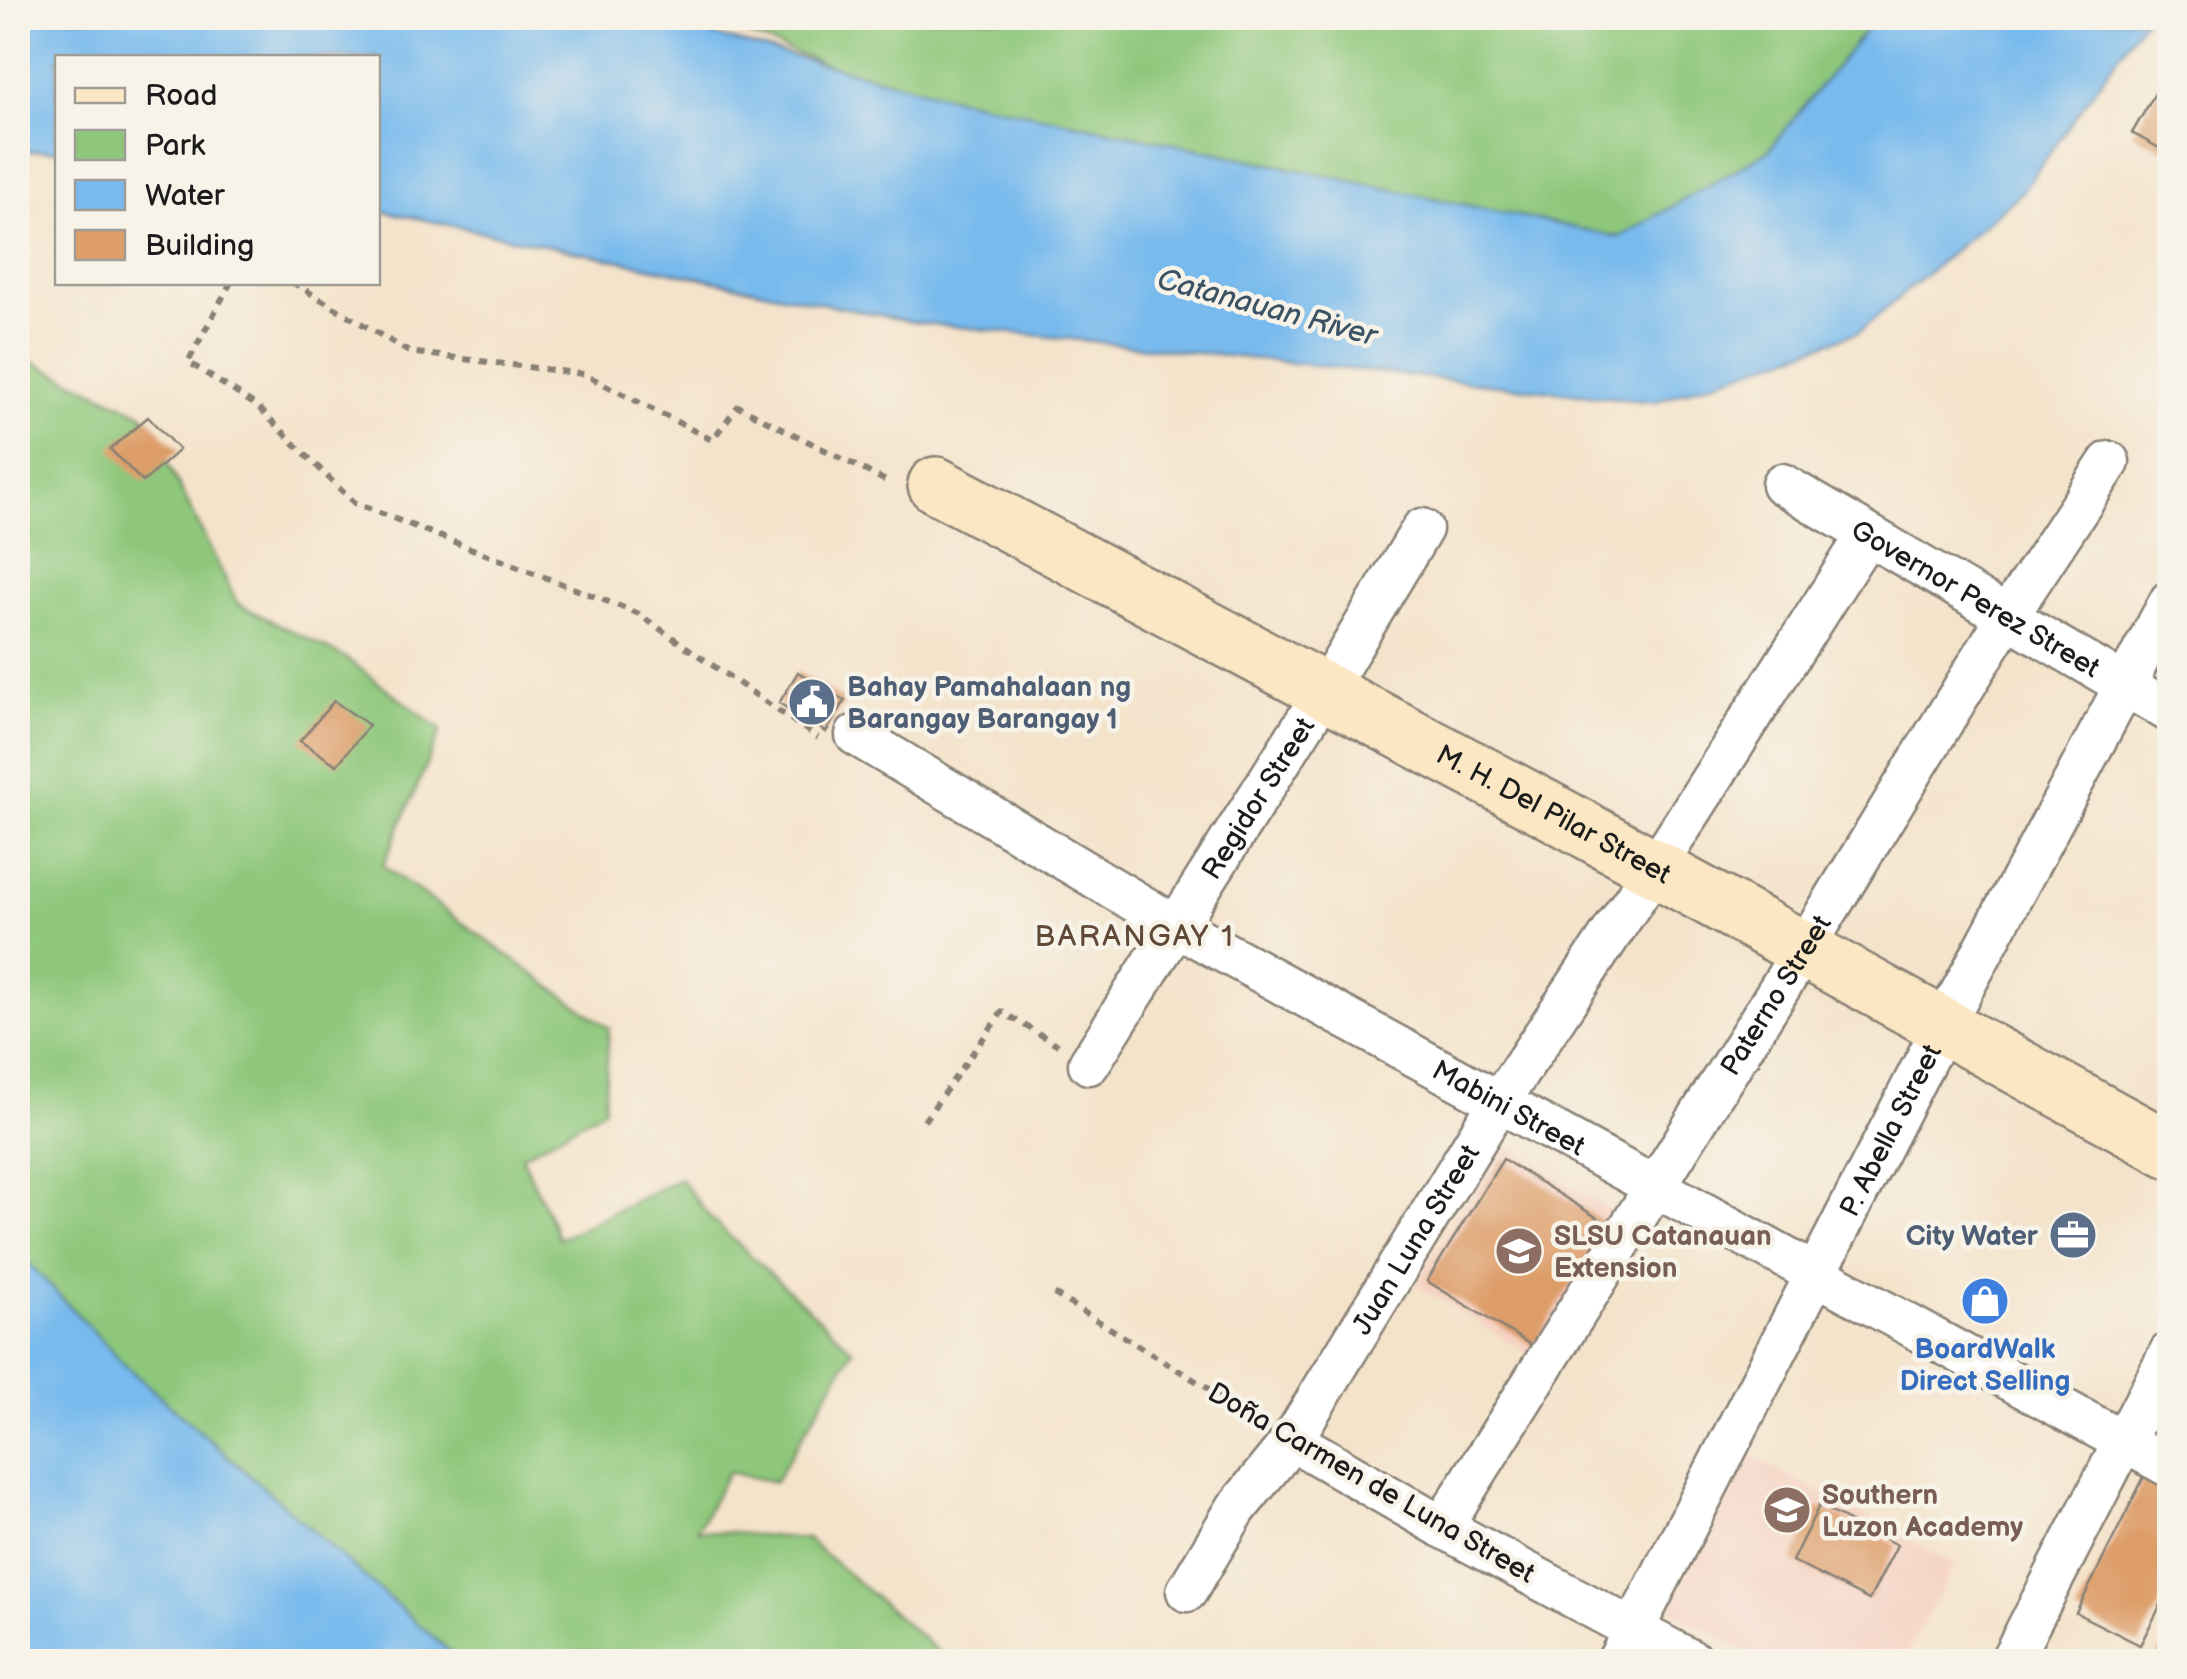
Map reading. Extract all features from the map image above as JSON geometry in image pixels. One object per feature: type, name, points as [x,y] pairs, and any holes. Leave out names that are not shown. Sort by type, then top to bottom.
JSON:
[{"type":"street","name":"Paterno Street","points":[[1442,1526],[2007,617],[2109,462]]},
{"type":"street","name":"Governor Perez Street","points":[[1782,484],[2170,712]]},
{"type":"street","name":"M. H. Del Pilar Street","points":[[936,485],[1655,868],[2170,1150]]},
{"type":"street","name":"Regidor Street","points":[[1090,1064],[1325,692],[1422,528]]},
{"type":"street","name":"Juan Luna Street","points":[[1187,1591],[1236,1510],[1292,1440],[1499,1102],[1655,868],[1867,535]]},
{"type":"street","name":"P. Abella Street","points":[[1626,1646],[1943,1026],[2170,601]]},
{"type":"street","name":"Mabini Street","points":[[856,735],[1176,926],[2170,1467]]},
{"type":"street","points":[[2010,1662],[2170,1352]]},
{"type":"street","name":"Doña Carmen de Luna Street","points":[[1292,1440],[1442,1526],[1626,1646],[1694,1662]]},
{"type":"path","points":[[230,285],[188,362],[257,406],[354,504],[638,614],[819,738],[856,735]]},
{"type":"path","points":[[297,285],[410,352],[584,374],[712,440],[738,406],[889,482],[936,485]]},
{"type":"path","points":[[924,1121],[1002,1012],[1090,1064]]},
{"type":"path","name":"Doña Carmen de Luna Street","points":[[1054,1294],[1292,1440]]},
{"type":"shaded area","name":"SLSU Catanauan Extension","points":[[1503,1144],[1622,1218],[1535,1358],[1415,1284]]},
{"type":"shaded area","name":"Southern Luzon Academy","points":[[1751,1455],[1955,1565],[1903,1661],[1765,1661],[1667,1609]]},
{"type":"green space","points":[[703,18],[1920,18],[1686,248],[1023,138]]},
{"type":"green space","points":[[18,355],[143,414],[238,604],[346,658],[441,730],[383,866],[609,1028],[604,1109],[522,1156],[559,1239],[680,1178],[711,1219],[853,1350],[775,1482],[728,1472],[697,1530],[807,1539],[949,1661],[449,1661],[18,1294]]},
{"type":"water","name":"Catanauan River","points":[[18,18],[646,18],[956,98],[1619,237],[1768,151],[1875,18],[2145,18],[2023,191],[1859,332],[1654,402],[912,322],[380,210],[380,55],[55,55],[55,150],[18,152]]},
{"type":"water","points":[[18,1252],[128,1368],[460,1661],[18,1661]]},
{"type":"building","points":[[2157,90],[2170,97],[2170,154],[2132,133]]},
{"type":"building","points":[[148,417],[179,450],[143,482],[110,449]]},
{"type":"building","name":"Bahay Pamahalaan ng Barangay Barangay 1","points":[[798,672],[845,701],[826,732],[779,703]]},
{"type":"building","points":[[334,701],[369,725],[337,765],[300,741]]},
{"type":"building","name":"SLSU Catanauan Extension","points":[[1503,1159],[1609,1225],[1533,1346],[1427,1281]]},
{"type":"building","points":[[2145,1475],[2170,1487],[2170,1587],[2140,1645],[2076,1613]]},
{"type":"building","name":"Southern Luzon Academy","points":[[1819,1506],[1897,1545],[1869,1600],[1792,1561]]},
{"type":"building","points":[[2170,1634],[2170,1662],[2155,1662]]},
{"type":"place","name":"Bahay Pamahalaan ng Barangay Barangay 1","points":[[812,702]]},
{"type":"place","name":"City Water","points":[[2073,1235]]},
{"type":"place","name":"SLSU Catanauan Extension","points":[[1519,1251]]},
{"type":"place","name":"BoardWalk Direct Selling","points":[[1985,1301]]},
{"type":"place","name":"Southern Luzon Academy","points":[[1787,1510]]},
{"type":"district","name":"BARANGAY 1","points":[[1135,936]]}]
